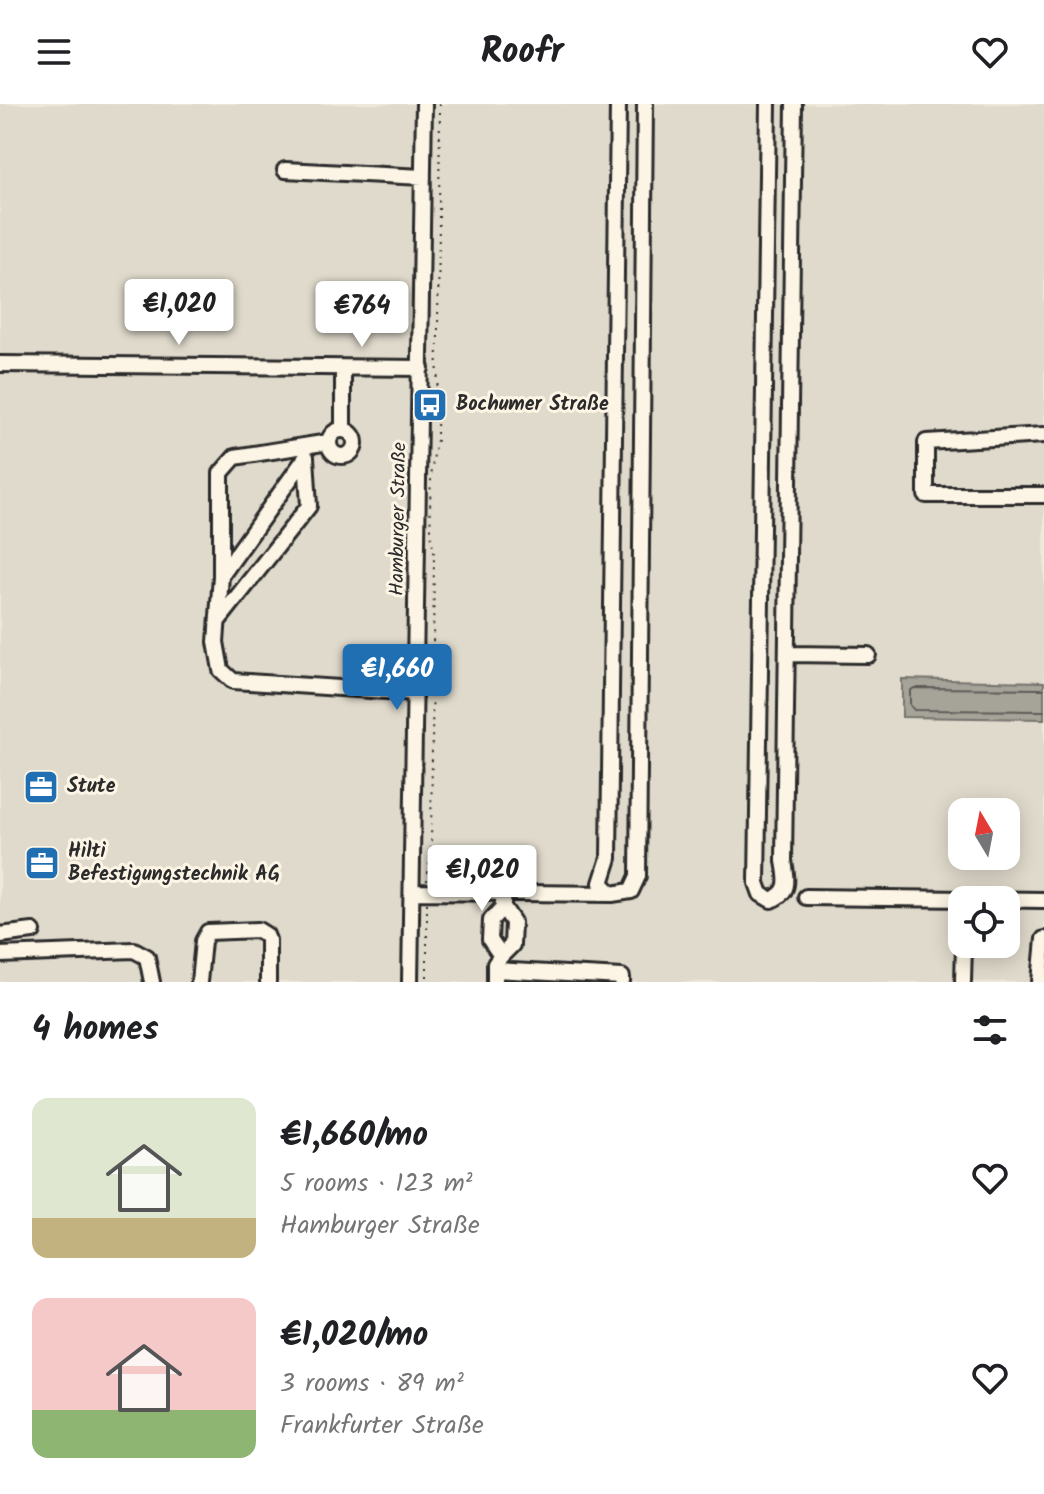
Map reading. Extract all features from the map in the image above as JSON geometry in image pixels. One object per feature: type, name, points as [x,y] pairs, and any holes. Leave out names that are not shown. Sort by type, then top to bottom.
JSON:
[{"type":"street","name":"Hamburger Straße","points":[[410,982],[420,892],[416,693],[424,104]]},
{"type":"street","points":[[612,894],[601,883],[609,858],[618,104]]},
{"type":"street","points":[[420,892],[501,905],[551,894],[631,891],[638,876],[645,104]]},
{"type":"street","points":[[768,104],[757,883],[761,894],[771,900],[782,896],[788,885],[784,861],[794,104]]},
{"type":"street","points":[[285,170],[423,177]]},
{"type":"street","points":[[0,364],[421,368]]},
{"type":"street","points":[[343,368],[343,430]]},
{"type":"street","points":[[221,576],[306,457],[323,443],[332,436],[343,430],[349,432],[355,442],[351,453],[345,456],[333,453],[323,443]]},
{"type":"street","points":[[1044,435],[926,442],[926,495],[1044,495]]},
{"type":"street","points":[[323,443],[235,457],[221,473],[221,576],[216,642],[221,670],[233,681],[416,693]]},
{"type":"street","points":[[217,622],[309,506],[306,457]]},
{"type":"street","points":[[787,654],[868,655]]},
{"type":"street","points":[[806,897],[948,900]]},
{"type":"street","points":[[1020,900],[1044,900]]},
{"type":"street","points":[[497,965],[512,945],[513,922],[501,905]]},
{"type":"street","points":[[497,965],[490,940],[491,920],[501,905]]},
{"type":"street","points":[[199,982],[203,941],[208,932],[258,930],[268,940],[268,982]]},
{"type":"street","points":[[0,935],[33,931]]},
{"type":"street","points":[[1040,982],[1044,939]]},
{"type":"street","points":[[0,955],[134,950],[147,957],[152,982]]},
{"type":"street","points":[[963,982],[964,958]]},
{"type":"street","points":[[497,965],[622,977],[622,982]]},
{"type":"path","points":[[427,982],[420,892],[431,849],[433,455],[437,440],[440,104]]},
{"type":"shaded area","points":[[0,104],[1044,104],[1044,982],[0,982]]},
{"type":"water","points":[[902,679],[1044,682],[1044,719],[902,717]]},
{"type":"place","name":"Bochumer Straße","points":[[430,405]]},
{"type":"place","name":"Stute","points":[[41,787]]},
{"type":"place","name":"Hilti Befestigungstechnik AG","points":[[42,863]]}]
